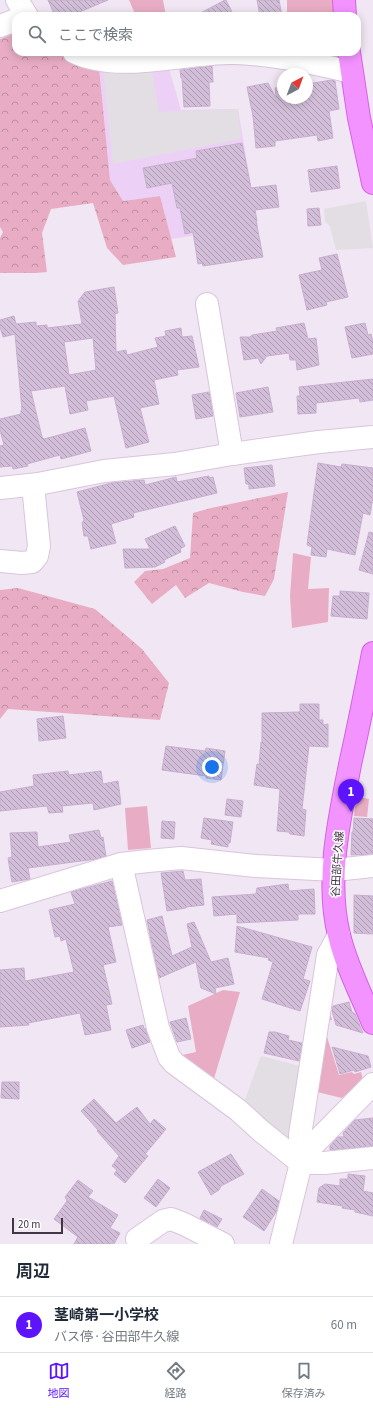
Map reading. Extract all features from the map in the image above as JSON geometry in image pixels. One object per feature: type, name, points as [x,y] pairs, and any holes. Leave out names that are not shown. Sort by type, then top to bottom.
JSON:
[{"type":"main road","points":[[344,0],[345,12]]},
{"type":"main road","points":[[350,62],[366,117],[373,182]]},
{"type":"main road","name":"谷田部牛久線","points":[[373,653],[343,799],[337,838],[335,870],[335,910],[339,935],[347,961],[373,1023]]},
{"type":"street","points":[[17,0],[24,12]]},
{"type":"street","points":[[0,26],[12,22]]},
{"type":"street","points":[[84,56],[94,60],[110,62],[187,56]]},
{"type":"street","points":[[266,56],[350,62]]},
{"type":"street","points":[[207,304],[232,454]]},
{"type":"street","points":[[0,488],[33,485],[104,471],[175,464],[232,454],[318,442],[373,437]]},
{"type":"street","points":[[0,561],[22,563],[32,562],[37,556],[39,546],[33,485]]},
{"type":"street","points":[[0,901],[121,864],[148,861],[181,858],[256,866],[335,870],[373,866]]},
{"type":"street","points":[[121,864],[158,1028],[169,1057],[174,1063],[184,1072],[238,1110],[261,1131],[301,1163],[324,1163],[373,1158]]},
{"type":"street","points":[[281,1244],[301,1163],[300,1135],[328,955],[339,935]]},
{"type":"street","points":[[301,1163],[313,1145],[373,1084]]},
{"type":"street","points":[[137,1240],[163,1222],[171,1219],[223,1244]]},
{"type":"shaded area","points":[[168,65],[181,110],[238,109],[258,226],[171,239],[160,196],[123,201],[110,180],[99,67]]},
{"type":"shaded area","points":[[152,69],[159,112],[238,109],[241,139],[113,164],[103,71]]},
{"type":"shaded area","points":[[366,201],[373,248],[336,250],[330,226],[325,221],[324,209]]},
{"type":"shaded area","points":[[261,1056],[304,1067],[292,1136],[287,1139],[243,1105]]},
{"type":"green space","points":[[129,0],[163,0],[165,12],[134,12]]},
{"type":"green space","points":[[287,0],[334,0],[335,12],[287,12]]},
{"type":"green space","points":[[12,34],[12,56],[65,56],[75,61],[99,67],[110,180],[123,201],[160,196],[176,257],[123,265],[107,248],[93,203],[51,209],[42,233],[47,272],[0,273],[0,238],[3,232],[0,227],[0,39]]},
{"type":"green space","points":[[318,56],[338,56],[333,60]]},
{"type":"green space","points":[[288,492],[274,579],[265,596],[209,583],[185,598],[176,585],[152,604],[134,582],[145,571],[163,569],[190,558],[193,513]]},
{"type":"green space","points":[[293,553],[311,557],[308,589],[329,588],[328,622],[292,628],[290,596]]},
{"type":"green space","points":[[18,588],[95,609],[142,649],[169,683],[160,720],[8,709],[0,719],[0,590]]},
{"type":"green space","points":[[359,797],[369,799],[367,817],[354,816],[356,798]]},
{"type":"green space","points":[[147,806],[151,848],[128,850],[125,808]]},
{"type":"green space","points":[[223,990],[240,992],[213,1082],[178,1056],[196,1052],[188,1006]]},
{"type":"green space","points":[[328,1006],[332,1020],[323,1024],[339,1075],[352,1072],[354,1074],[361,1072],[363,1080],[342,1098],[313,1091],[325,1007]]},
{"type":"building","points":[[48,0],[108,0],[80,12],[53,12]]},
{"type":"building","points":[[225,0],[232,12],[202,12]]},
{"type":"building","points":[[257,0],[279,0],[281,12],[259,12]]},
{"type":"building","points":[[212,66],[213,82],[209,82],[210,106],[184,107],[180,70]]},
{"type":"building","points":[[332,80],[335,81],[339,109],[329,111],[333,138],[318,141],[317,135],[275,141],[275,146],[256,148],[253,116],[247,87],[268,83],[275,96],[275,88],[277,88],[277,104],[313,104],[313,83]]},
{"type":"building","points":[[242,143],[251,188],[276,185],[279,207],[255,210],[263,257],[203,266],[202,263],[198,264],[193,232],[185,234],[180,208],[177,208],[172,183],[147,188],[143,168],[197,158],[196,151]]},
{"type":"building","points":[[337,166],[340,188],[311,192],[308,170]]},
{"type":"building","points":[[319,208],[321,225],[308,226],[307,209]]},
{"type":"building","points":[[337,254],[348,297],[326,302],[327,305],[307,310],[299,275],[322,270],[319,258]]},
{"type":"building","points":[[114,287],[118,313],[115,314],[116,352],[126,350],[127,355],[158,347],[155,338],[166,336],[165,331],[181,328],[182,337],[192,336],[199,367],[177,370],[178,375],[154,380],[159,404],[140,408],[149,442],[126,448],[114,396],[86,401],[88,410],[70,414],[65,386],[31,391],[42,437],[44,439],[85,428],[91,451],[61,459],[60,455],[27,464],[28,466],[13,469],[12,466],[0,467],[0,446],[4,445],[0,430],[0,419],[21,414],[22,410],[15,334],[3,337],[0,327],[0,320],[14,316],[16,324],[36,322],[36,326],[47,325],[47,328],[82,324],[78,301],[85,292]],"holes":[[[93,338],[96,370],[69,375],[64,342]]]},
{"type":"building","points":[[304,323],[308,339],[316,338],[319,365],[297,370],[296,360],[290,360],[289,353],[267,356],[261,364],[258,358],[244,360],[240,337],[250,337],[252,335],[277,331],[276,328]]},
{"type":"building","points":[[365,323],[368,335],[371,334],[373,354],[352,358],[345,327]]},
{"type":"building","points":[[373,379],[373,400],[360,402],[359,398],[316,403],[316,413],[298,414],[297,396],[300,396],[299,387]]},
{"type":"building","points":[[268,387],[273,412],[240,417],[236,393]]},
{"type":"building","points":[[209,392],[213,416],[196,419],[192,395]]},
{"type":"building","points":[[318,463],[341,467],[342,464],[373,468],[373,497],[370,515],[363,513],[355,555],[327,549],[326,557],[311,555],[312,547],[307,545]]},
{"type":"building","points":[[272,465],[275,486],[249,489],[249,484],[246,484],[244,468]]},
{"type":"building","points":[[209,476],[209,478],[213,477],[217,493],[133,513],[134,517],[111,524],[116,543],[91,549],[88,536],[84,536],[82,523],[84,520],[77,492],[111,483],[144,480],[145,485],[176,477],[177,482]]},
{"type":"building","points":[[175,526],[185,546],[180,549],[181,552],[164,560],[165,562],[155,567],[125,568],[123,549],[150,549],[145,539]]},
{"type":"building","points":[[369,532],[373,533],[373,574],[359,570]]},
{"type":"building","points":[[340,591],[369,593],[367,619],[331,616],[333,596],[340,596]]},
{"type":"building","points":[[300,704],[319,704],[319,720],[323,720],[323,725],[328,724],[328,747],[309,746],[302,809],[306,810],[304,836],[290,834],[289,832],[277,831],[280,789],[254,785],[257,764],[259,765],[262,742],[262,713],[300,712]]},
{"type":"building","points":[[63,716],[66,738],[39,741],[37,719]]},
{"type":"building","points":[[166,746],[205,751],[206,748],[225,751],[221,780],[206,778],[206,776],[162,770]]},
{"type":"building","points":[[68,771],[69,775],[101,771],[103,784],[118,781],[121,804],[94,810],[93,803],[62,806],[63,812],[49,813],[47,806],[0,811],[0,792],[34,786],[33,775]]},
{"type":"building","points":[[227,799],[243,801],[241,817],[225,815]]},
{"type":"building","points":[[204,818],[233,822],[228,847],[211,844],[212,840],[201,838]]},
{"type":"building","points":[[354,818],[373,819],[373,854],[351,855]]},
{"type":"building","points":[[162,821],[175,822],[174,839],[161,838]]},
{"type":"building","points":[[99,830],[101,838],[103,837],[106,856],[96,859],[28,868],[30,879],[12,882],[8,858],[12,857],[10,833],[37,832],[38,847],[71,842],[69,835]]},
{"type":"building","points":[[183,871],[185,880],[201,879],[204,905],[167,911],[161,873]]},
{"type":"building","points":[[112,881],[122,925],[108,927],[116,962],[103,965],[112,1004],[106,1005],[111,1030],[85,1035],[80,1013],[28,1023],[29,1025],[0,1027],[0,970],[24,968],[25,981],[74,972],[66,939],[61,941],[60,936],[55,937],[49,910],[75,904],[71,892]]},
{"type":"building","points":[[288,884],[289,891],[314,889],[315,914],[298,914],[298,920],[237,923],[237,914],[214,916],[212,897],[256,894],[257,888]]},
{"type":"building","points":[[354,895],[373,896],[373,934],[354,933]]},
{"type":"building","points":[[162,916],[172,956],[192,947],[187,924],[194,922],[211,962],[228,958],[234,984],[215,988],[216,994],[201,988],[196,962],[159,978],[147,920]]},
{"type":"building","points":[[237,926],[312,947],[303,979],[310,981],[300,1011],[262,999],[273,962],[268,960],[269,958],[235,952]]},
{"type":"building","points":[[349,1002],[352,1012],[355,1014],[363,1033],[336,1025],[332,1011],[333,1006]]},
{"type":"building","points":[[186,1018],[191,1039],[177,1042],[170,1022]]},
{"type":"building","points":[[143,1025],[150,1042],[132,1048],[126,1030]]},
{"type":"building","points":[[269,1032],[289,1036],[288,1040],[302,1043],[299,1061],[264,1053]]},
{"type":"building","points":[[332,1047],[368,1056],[371,1067],[355,1072],[354,1070],[340,1074]]},
{"type":"building","points":[[2,1082],[19,1082],[19,1099],[1,1098]]},
{"type":"building","points":[[94,1099],[116,1123],[137,1107],[150,1124],[154,1119],[166,1129],[145,1154],[148,1156],[125,1183],[114,1174],[117,1170],[112,1166],[119,1156],[81,1111]]},
{"type":"building","points":[[373,1118],[373,1146],[330,1150],[330,1146],[338,1137],[344,1137],[343,1133],[355,1120]]},
{"type":"building","points":[[231,1154],[244,1174],[221,1186],[219,1190],[211,1195],[198,1172]]},
{"type":"building","points":[[348,1174],[365,1176],[363,1191],[373,1193],[373,1216],[355,1212],[355,1210],[342,1208],[343,1206],[317,1202],[319,1188],[325,1184],[340,1186],[340,1179],[348,1179]]},
{"type":"building","points":[[158,1179],[170,1188],[156,1207],[144,1198]]},
{"type":"building","points":[[78,1180],[93,1191],[88,1197],[118,1215],[110,1228],[120,1233],[114,1244],[74,1244],[78,1237],[54,1219],[67,1201],[65,1197]]},
{"type":"building","points":[[262,1189],[279,1201],[276,1212],[264,1231],[243,1217]]},
{"type":"building","points":[[204,1210],[222,1219],[217,1227],[200,1218]]},
{"type":"place","name":"茎崎第一小学校","points":[[351,812]]}]
